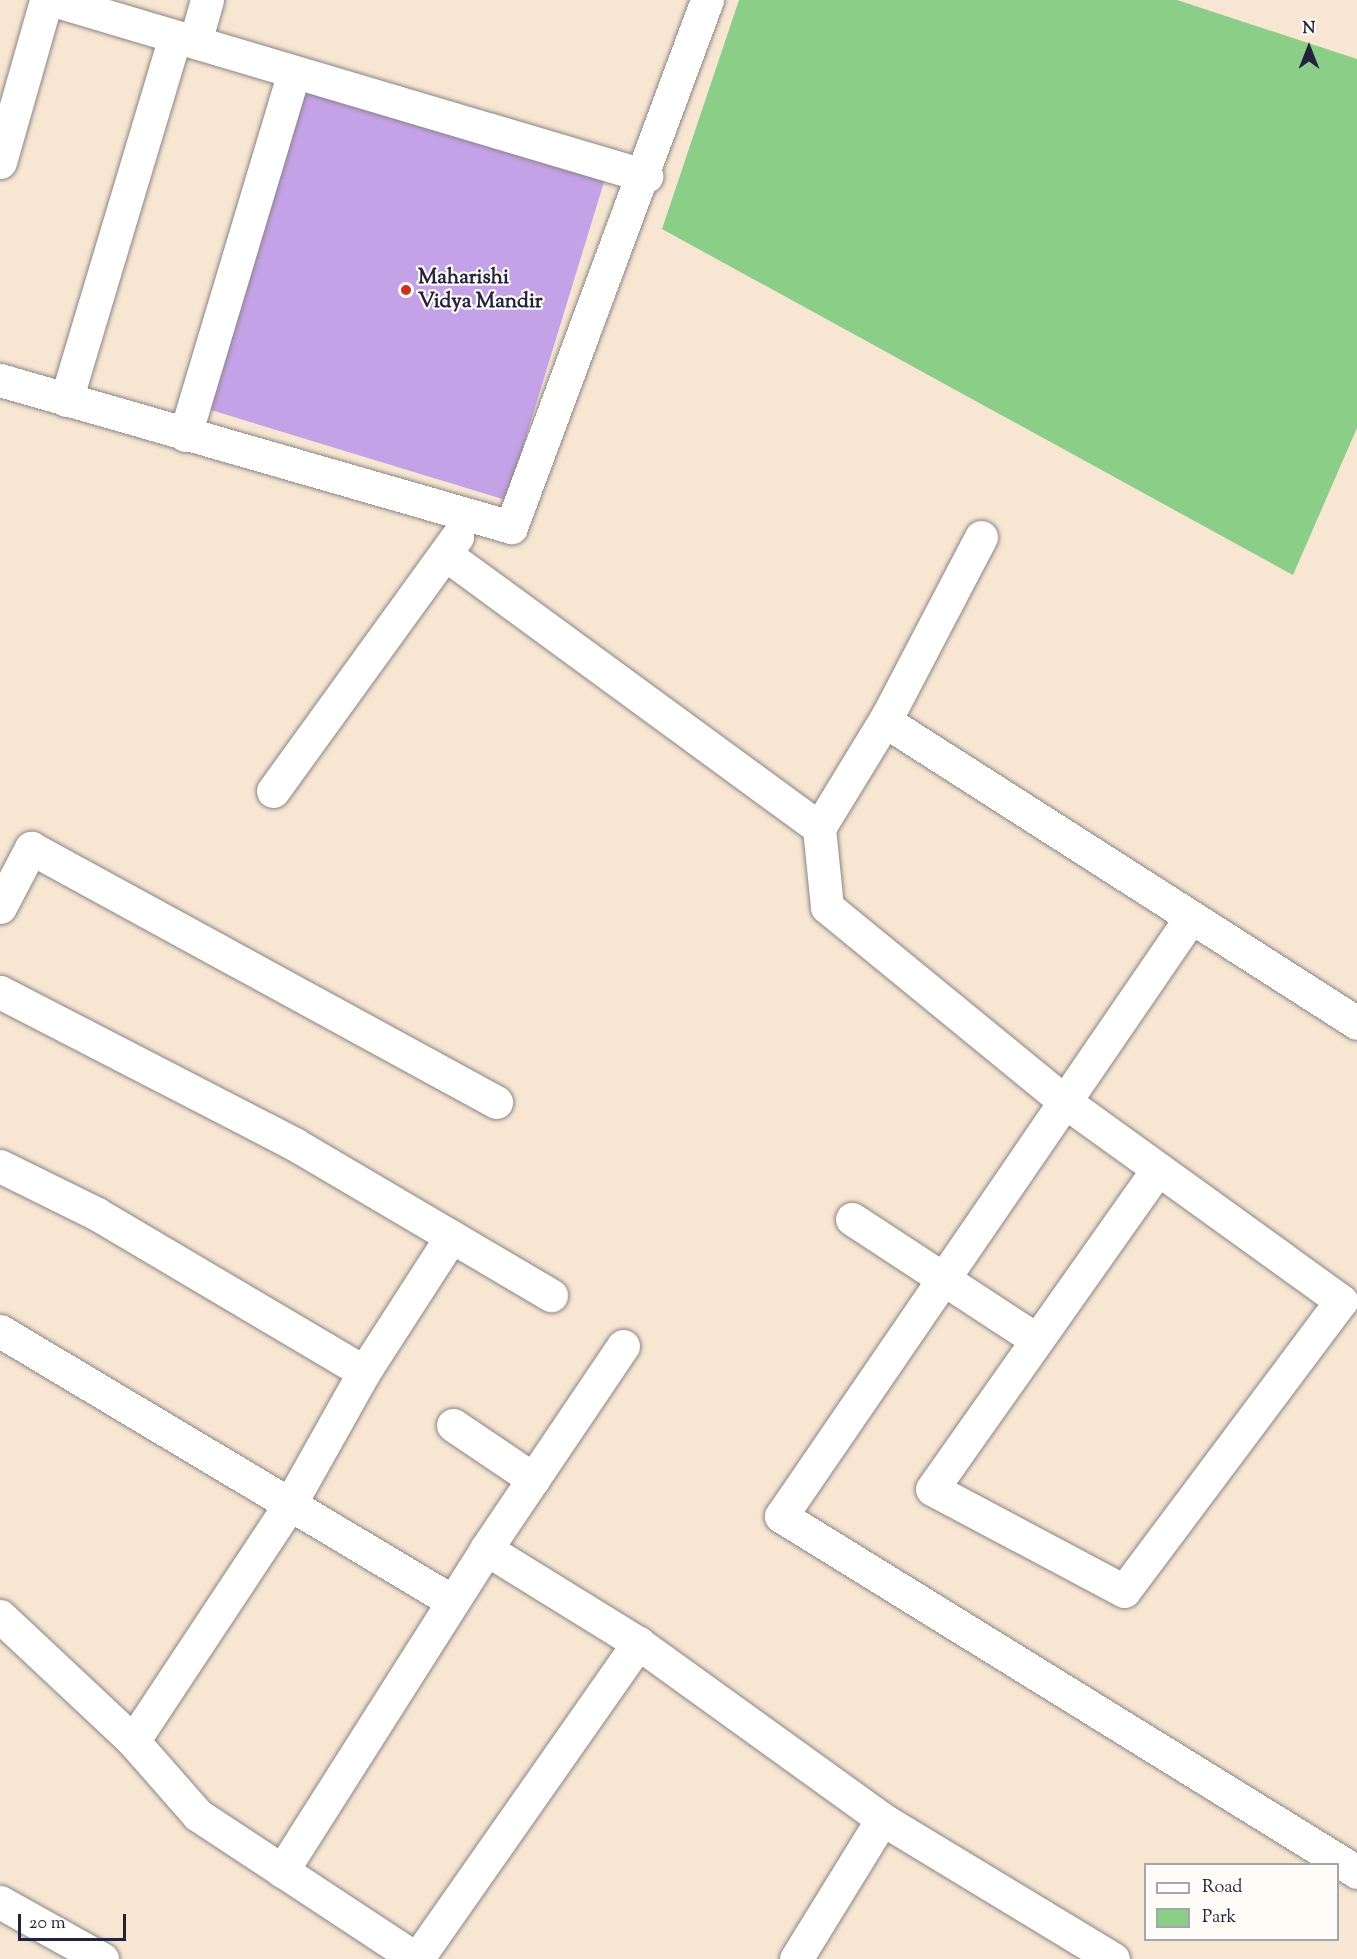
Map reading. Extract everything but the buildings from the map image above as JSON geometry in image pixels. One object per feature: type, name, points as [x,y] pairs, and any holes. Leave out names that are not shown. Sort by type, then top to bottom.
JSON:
[{"type":"street","points":[[66,400],[185,40],[207,0]]},
{"type":"street","points":[[0,380],[511,527],[646,176],[707,0]]},
{"type":"street","points":[[0,162],[60,1],[646,176]]},
{"type":"street","points":[[185,435],[294,72]]},
{"type":"street","points":[[273,791],[472,516]]},
{"type":"street","points":[[981,537],[885,721],[1189,920],[1357,1023]]},
{"type":"street","points":[[445,554],[819,828]]},
{"type":"street","points":[[888,715],[819,828],[827,907],[1064,1101],[1156,1172],[1341,1301],[1124,1591],[932,1489],[1034,1338],[1156,1172]]},
{"type":"street","points":[[0,907],[31,848],[496,1102]]},
{"type":"street","points":[[1189,920],[942,1275],[781,1516],[1357,1872]]},
{"type":"street","points":[[0,992],[296,1145],[551,1296]]},
{"type":"street","points":[[0,1166],[97,1214],[364,1372]]},
{"type":"street","points":[[852,1220],[942,1275],[1034,1338]]},
{"type":"street","points":[[133,1741],[290,1504],[364,1372],[451,1237]]},
{"type":"street","points":[[0,1331],[452,1601]]},
{"type":"street","points":[[282,1872],[452,1601],[623,1346]]},
{"type":"street","points":[[453,1425],[533,1479]]},
{"type":"street","points":[[486,1549],[638,1643],[882,1819],[1113,1959]]},
{"type":"street","points":[[0,1616],[133,1741],[198,1815],[416,1959],[638,1643]]},
{"type":"street","points":[[796,1959],[882,1819]]},
{"type":"street","points":[[0,1902],[102,1959]]},
{"type":"green space","points":[[739,0],[1177,0],[1357,59],[1357,428],[1293,575],[662,229]]},
{"type":"place","name":"Maharishi Vidya Mandir","points":[[406,290]]}]
